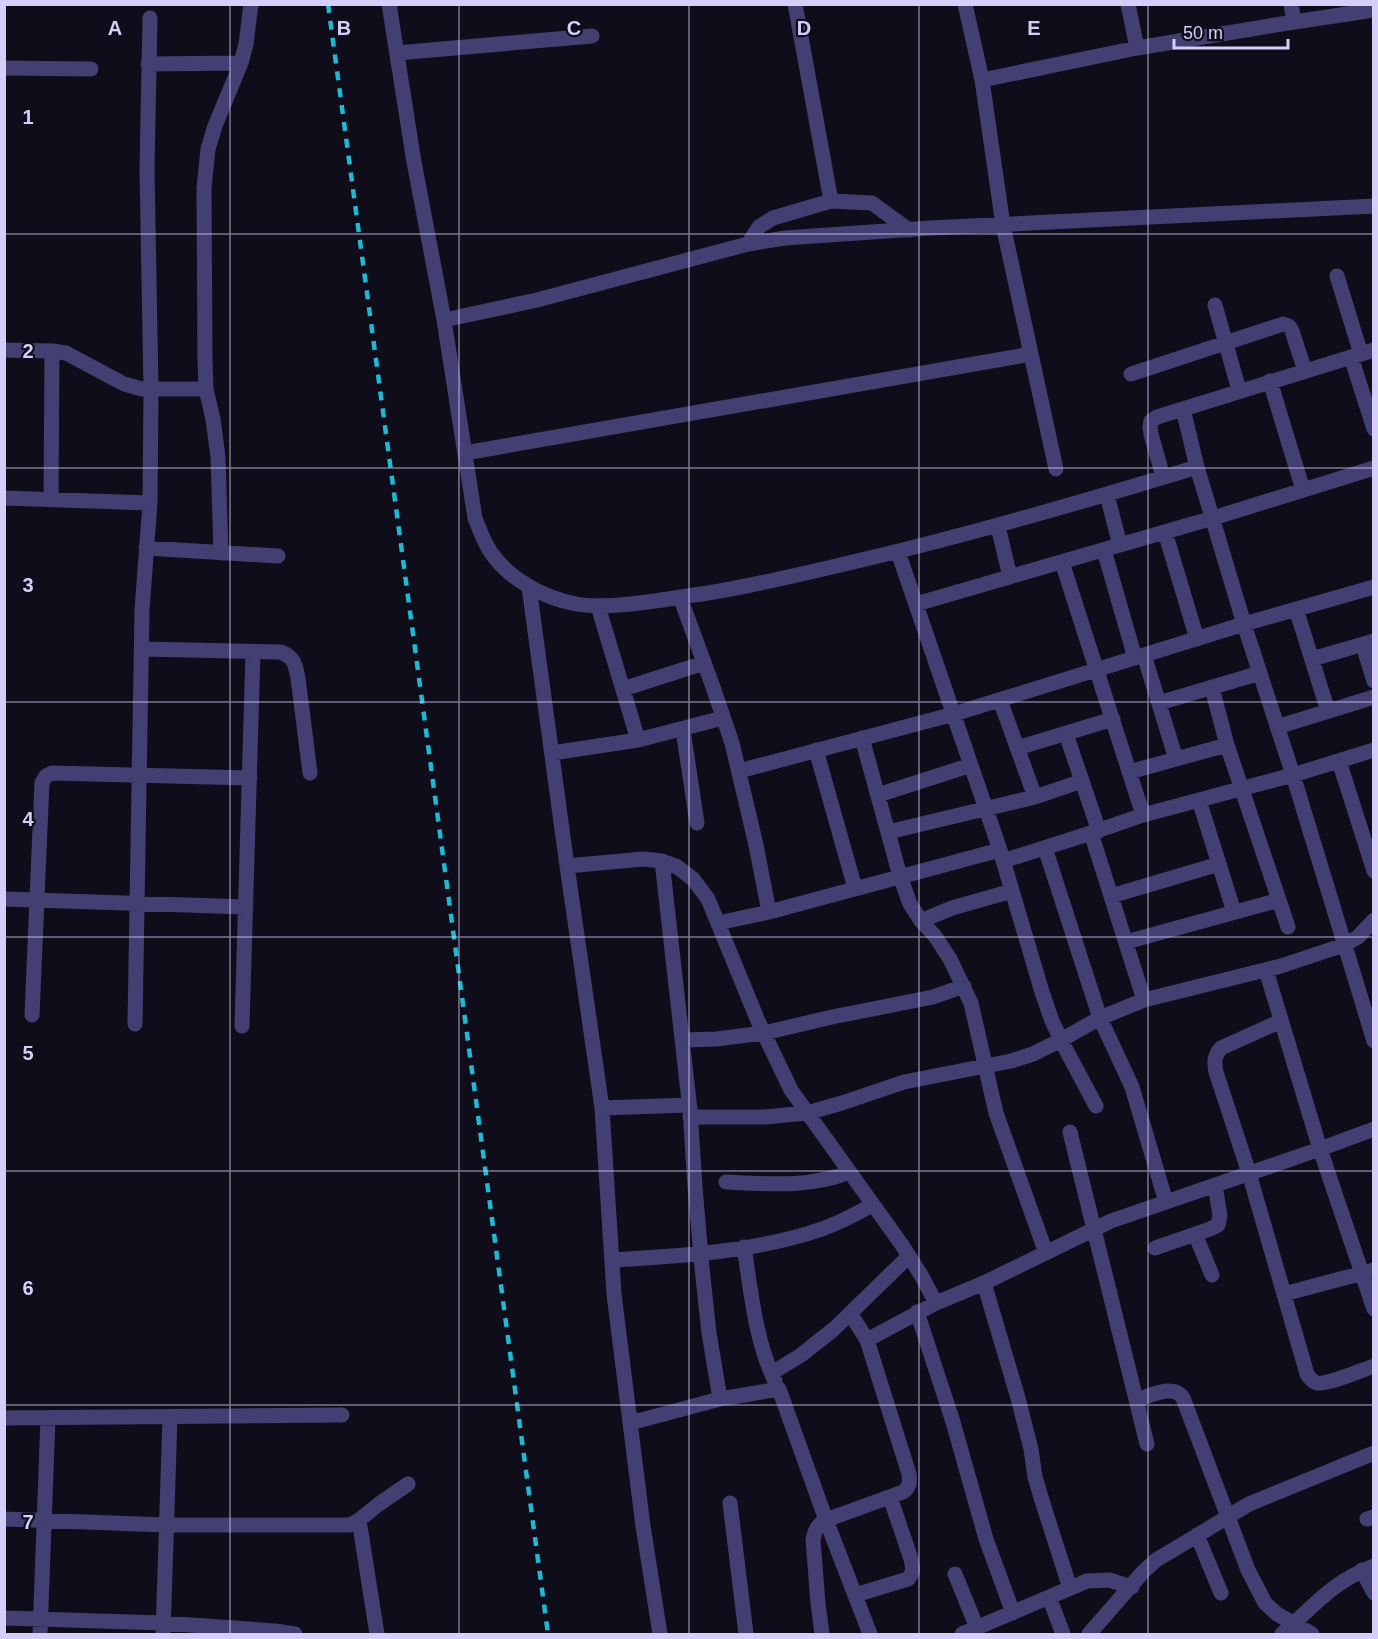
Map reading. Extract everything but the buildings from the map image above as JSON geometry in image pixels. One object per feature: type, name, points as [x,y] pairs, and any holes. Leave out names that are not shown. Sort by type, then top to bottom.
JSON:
[{"type":"street","points":[[221,553],[218,457],[206,389],[204,188],[208,149],[241,63],[251,4]]},
{"type":"street","points":[[389,4],[414,162],[444,320],[475,518],[491,553],[507,571],[529,586],[554,598],[576,604],[598,606],[746,587],[998,526],[1197,467]]},
{"type":"street","points":[[795,4],[831,201]]},
{"type":"street","points":[[965,4],[982,80],[1003,225],[1056,469]]},
{"type":"street","points":[[1128,4],[1137,48]]},
{"type":"street","points":[[1291,4],[1294,22]]},
{"type":"street","points":[[982,80],[1137,48],[1374,10]]},
{"type":"street","points":[[135,1024],[142,649],[150,502],[151,390],[147,169],[150,18]]},
{"type":"street","points":[[397,52],[592,36]]},
{"type":"street","points":[[148,64],[241,63]]},
{"type":"street","points":[[4,68],[91,69]]},
{"type":"street","points":[[748,244],[759,227],[773,218],[831,201],[872,203],[909,230]]},
{"type":"street","points":[[444,320],[537,300],[748,244],[786,238],[1374,206]]},
{"type":"street","points":[[1337,276],[1362,354],[1374,429]]},
{"type":"street","points":[[1215,305],[1239,390]]},
{"type":"street","points":[[1131,374],[1283,324],[1292,331],[1305,371]]},
{"type":"street","points":[[4,350],[66,353],[134,387],[151,390],[206,389]]},
{"type":"street","points":[[51,500],[52,351]]},
{"type":"street","points":[[465,453],[1031,354]]},
{"type":"street","points":[[1163,477],[1150,427],[1151,421],[1157,417],[1362,354]]},
{"type":"street","points":[[1270,381],[1303,490]]},
{"type":"street","points":[[1183,409],[1197,467],[1244,624],[1293,775],[1374,1041]]},
{"type":"street","points":[[916,604],[1213,519],[1374,468]]},
{"type":"street","points":[[1107,495],[1120,545]]},
{"type":"street","points":[[4,498],[150,502]]},
{"type":"street","points":[[998,526],[1010,577]]},
{"type":"street","points":[[1165,532],[1197,639]]},
{"type":"street","points":[[146,548],[278,556]]},
{"type":"street","points":[[1104,550],[1140,657],[1159,703],[1176,759]]},
{"type":"street","points":[[898,552],[1002,855],[1052,1021],[1096,1106]]},
{"type":"street","points":[[1062,562],[1143,815]]},
{"type":"street","points":[[529,586],[602,1108],[614,1294],[643,1526],[660,1635]]},
{"type":"street","points":[[739,771],[954,714],[1244,624],[1374,587]]},
{"type":"street","points":[[680,597],[732,743],[769,912]]},
{"type":"street","points":[[598,606],[638,740]]},
{"type":"street","points":[[1296,609],[1328,711]]},
{"type":"street","points":[[1312,659],[1368,643],[1374,681]]},
{"type":"street","points":[[142,649],[280,652],[290,656],[295,664],[310,772]]},
{"type":"street","points":[[242,1026],[253,652]]},
{"type":"street","points":[[623,689],[704,663]]},
{"type":"street","points":[[1159,703],[1260,673]]},
{"type":"street","points":[[1212,688],[1227,745],[1288,927]]},
{"type":"street","points":[[1278,727],[1374,697]]},
{"type":"street","points":[[1000,700],[1035,797]]},
{"type":"street","points":[[552,753],[638,740],[723,718]]},
{"type":"street","points":[[1017,748],[1113,719]]},
{"type":"street","points":[[683,730],[697,824]]},
{"type":"street","points":[[1066,734],[1082,781],[1111,896],[1144,1000]]},
{"type":"street","points":[[862,738],[900,876],[910,904],[950,959],[971,1003],[996,1113],[1046,1253]]},
{"type":"street","points":[[1129,772],[1227,745]]},
{"type":"street","points":[[816,750],[855,888]]},
{"type":"street","points":[[718,923],[769,912],[900,876],[1045,848],[1143,815],[1293,775],[1374,750]]},
{"type":"street","points":[[1339,761],[1374,871]]},
{"type":"street","points":[[878,795],[971,765]]},
{"type":"street","points":[[32,1014],[42,783],[46,776],[52,772],[250,778]]},
{"type":"street","points":[[888,832],[1035,797],[1082,781]]},
{"type":"street","points":[[1200,800],[1234,912]]},
{"type":"street","points":[[1045,848],[1100,1018],[1132,1087],[1166,1202]]},
{"type":"street","points":[[567,866],[643,859],[662,861],[676,866],[693,879],[708,899],[764,1033],[791,1090],[909,1256],[936,1303]]},
{"type":"street","points":[[662,861],[690,1111],[700,1253],[709,1333],[720,1399]]},
{"type":"street","points":[[1111,896],[1219,864]]},
{"type":"street","points":[[921,921],[1012,891]]},
{"type":"street","points":[[4,899],[246,907]]},
{"type":"street","points":[[1126,942],[1279,900]]},
{"type":"street","points":[[602,1108],[690,1111],[765,1117],[807,1113],[904,1082],[1011,1061],[1033,1054],[1100,1018],[1144,1000],[1266,970],[1344,945],[1358,937],[1373,923]]},
{"type":"street","points":[[1266,970],[1320,1149],[1368,1272],[1374,1309]]},
{"type":"street","points":[[682,1040],[716,1039],[764,1033],[933,997],[964,986]]},
{"type":"street","points":[[1281,1021],[1221,1048],[1214,1062],[1216,1072],[1307,1374],[1311,1381],[1318,1384],[1327,1383],[1374,1366]]},
{"type":"street","points":[[867,1340],[917,1312],[984,1283],[1111,1221],[1374,1129]]},
{"type":"street","points":[[1070,1132],[1147,1444]]},
{"type":"street","points":[[726,1182],[813,1183],[850,1172]]},
{"type":"street","points":[[1155,1248],[1218,1225],[1220,1216],[1215,1185]]},
{"type":"street","points":[[612,1260],[700,1253],[787,1239],[823,1228],[872,1205]]},
{"type":"street","points":[[1195,1234],[1212,1275]]},
{"type":"street","points":[[744,1247],[762,1345],[870,1635]]},
{"type":"street","points":[[772,1373],[834,1329],[909,1256]]},
{"type":"street","points":[[1284,1294],[1368,1272]]},
{"type":"street","points":[[984,1283],[1018,1398],[1038,1487],[1070,1588]]},
{"type":"street","points":[[917,1312],[986,1539],[1013,1612]]},
{"type":"street","points":[[822,1635],[814,1531],[826,1520],[903,1492],[909,1488],[910,1482],[867,1340],[850,1313]]},
{"type":"street","points":[[630,1423],[720,1399],[779,1389]]},
{"type":"street","points":[[1136,1400],[1163,1392],[1180,1393],[1248,1570],[1265,1603],[1277,1614],[1288,1630],[1312,1635]]},
{"type":"street","points":[[4,1418],[342,1415]]},
{"type":"street","points":[[163,1629],[170,1417]]},
{"type":"street","points":[[40,1635],[48,1418]]},
{"type":"street","points":[[1089,1635],[1156,1560],[1249,1504],[1374,1453]]},
{"type":"street","points":[[4,1520],[166,1525],[350,1525],[408,1484]]},
{"type":"street","points":[[855,1595],[908,1579],[912,1574],[914,1568],[890,1497]]},
{"type":"street","points":[[730,1503],[746,1635]]},
{"type":"street","points":[[359,1520],[377,1635]]},
{"type":"street","points":[[1197,1535],[1221,1593]]},
{"type":"street","points":[[1288,1630],[1332,1588],[1368,1568],[1374,1593]]},
{"type":"street","points":[[955,1574],[977,1628]]},
{"type":"street","points":[[962,1635],[1087,1581],[1109,1580],[1132,1587]]},
{"type":"street","points":[[1049,1597],[1064,1635]]},
{"type":"street","points":[[4,1618],[296,1635]]},
{"type":"railway","points":[[328,4],[548,1634]]}]
